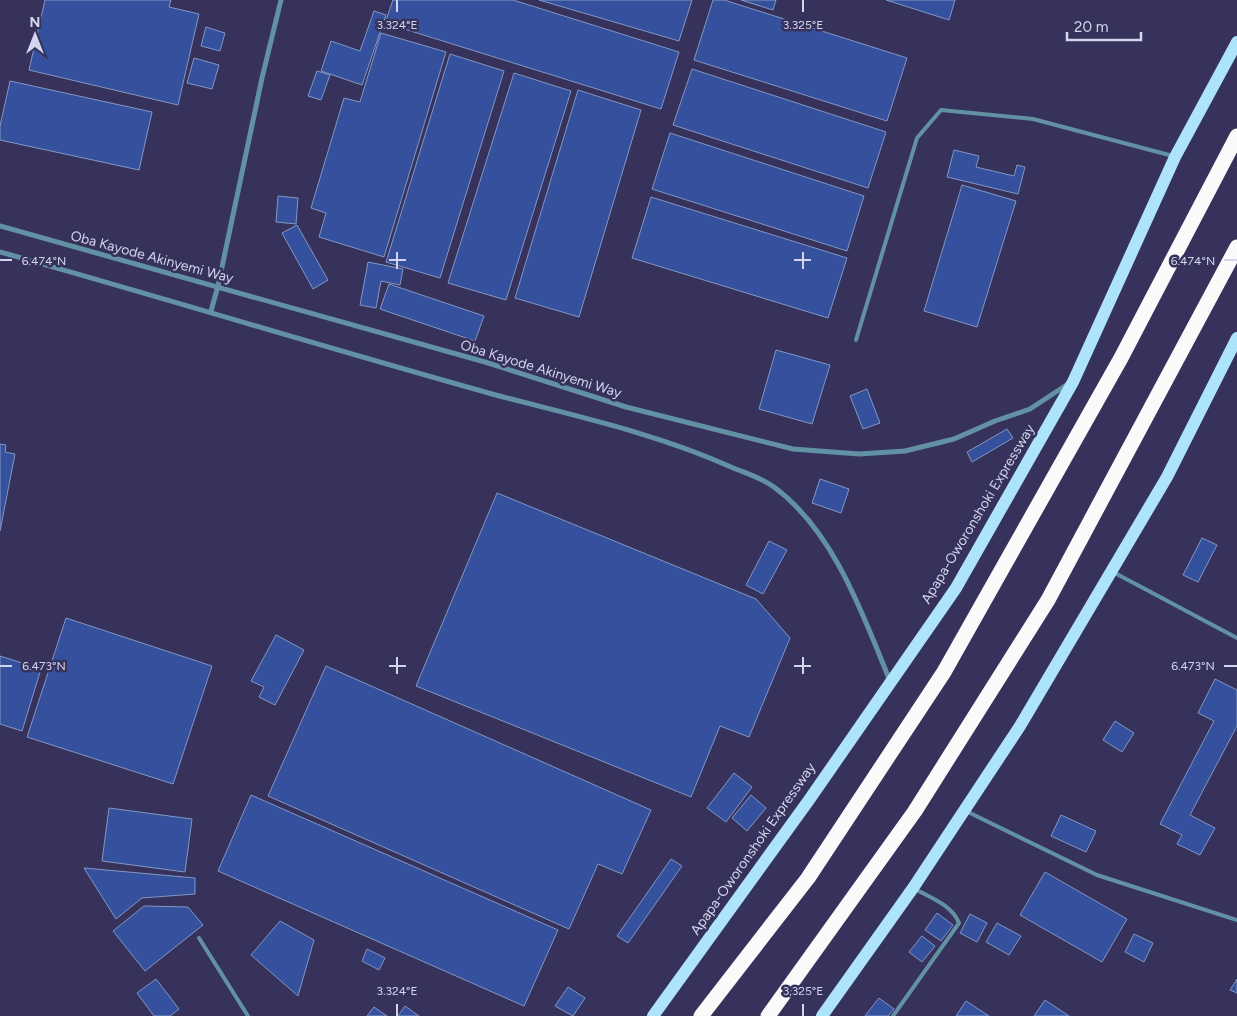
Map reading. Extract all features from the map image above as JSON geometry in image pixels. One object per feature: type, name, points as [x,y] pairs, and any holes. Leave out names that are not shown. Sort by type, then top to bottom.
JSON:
[{"type":"highway","points":[[701,1016],[808,878],[944,672],[1121,358],[1237,136]]},
{"type":"highway","points":[[768,1016],[915,811],[1048,600],[1237,247]]},
{"type":"main road","name":"Apapa-Oworonshoki Expressway","points":[[653,1016],[809,800],[956,588],[1073,382],[1175,156],[1237,42]]},
{"type":"main road","points":[[822,1016],[913,888],[1020,726],[1167,477],[1237,338]]},
{"type":"street","points":[[211,311],[281,0]]},
{"type":"street","name":"Oba Kayode Akinyemi Way","points":[[0,226],[485,362],[626,408],[793,449],[860,454],[905,451],[954,440],[995,421],[1030,409],[1073,382]]},
{"type":"street","points":[[0,252],[211,311],[328,349],[603,424],[707,456],[772,485],[799,509],[823,540],[855,596],[890,682]]},
{"type":"lane","points":[[856,340],[917,138],[941,110],[1033,119],[1175,156]]},
{"type":"lane","points":[[1111,571],[1237,638]]},
{"type":"lane","points":[[964,810],[1098,875],[1237,920]]},
{"type":"lane","points":[[893,1016],[959,923],[955,913],[950,908],[913,888]]},
{"type":"lane","points":[[199,938],[248,1016]]},
{"type":"building","points":[[45,0],[171,0],[169,7],[199,14],[178,105],[29,70]]},
{"type":"building","points":[[393,0],[513,0],[679,52],[661,109],[385,23]]},
{"type":"building","points":[[539,0],[692,0],[679,41]]},
{"type":"building","points":[[713,0],[724,0],[907,58],[887,121],[694,60]]},
{"type":"building","points":[[741,0],[776,0],[773,10]]},
{"type":"building","points":[[886,0],[955,0],[949,20]]},
{"type":"building","points":[[374,11],[386,15],[362,85],[321,71],[331,41],[360,51]]},
{"type":"building","points":[[206,27],[225,33],[220,51],[201,46]]},
{"type":"building","points":[[381,33],[446,52],[384,257],[319,237],[326,213],[311,208],[344,98],[360,102]]},
{"type":"building","points":[[450,54],[504,71],[440,278],[386,262]]},
{"type":"building","points":[[194,58],[219,65],[212,89],[187,83]]},
{"type":"building","points":[[692,69],[886,132],[868,188],[673,125]]},
{"type":"building","points":[[317,71],[330,75],[321,100],[308,96]]},
{"type":"building","points":[[514,73],[571,91],[506,300],[448,283]]},
{"type":"building","points":[[10,81],[152,112],[139,170],[0,140],[0,126]]},
{"type":"building","points":[[578,90],[641,110],[579,317],[515,298]]},
{"type":"building","points":[[670,133],[864,196],[847,251],[652,189]]},
{"type":"building","points":[[954,150],[979,156],[976,167],[1014,176],[1017,165],[1025,167],[1018,194],[947,177]]},
{"type":"building","points":[[962,185],[1016,201],[977,327],[924,311]]},
{"type":"building","points":[[278,196],[298,198],[296,224],[276,222]]},
{"type":"building","points":[[651,197],[847,258],[828,318],[632,258]]},
{"type":"building","points":[[297,225],[328,280],[313,289],[282,233]]},
{"type":"building","points":[[368,262],[403,269],[400,285],[381,281],[376,308],[360,305]]},
{"type":"building","points":[[389,284],[484,316],[475,341],[380,309]]},
{"type":"building","points":[[776,350],[830,365],[812,424],[759,409]]},
{"type":"building","points":[[867,389],[880,423],[863,429],[850,396]]},
{"type":"building","points":[[1007,429],[1013,438],[972,462],[967,452]]},
{"type":"building","points":[[0,444],[6,445],[5,452],[15,454],[0,531]]},
{"type":"building","points":[[820,479],[849,489],[841,513],[812,503]]},
{"type":"building","points":[[497,493],[756,599],[790,638],[749,737],[720,726],[691,797],[416,686]]},
{"type":"building","points":[[1202,538],[1217,545],[1198,582],[1183,575]]},
{"type":"building","points":[[769,541],[787,550],[763,594],[746,585]]},
{"type":"building","points":[[66,618],[212,666],[173,784],[27,737]]},
{"type":"building","points":[[276,635],[304,650],[275,705],[259,697],[264,687],[251,681]]},
{"type":"building","points":[[0,656],[41,669],[22,731],[0,724]]},
{"type":"building","points":[[326,666],[651,810],[622,874],[598,864],[569,929],[268,796]]},
{"type":"building","points":[[1215,679],[1237,690],[1237,726],[1190,815],[1215,828],[1200,855],[1177,844],[1182,835],[1160,824],[1214,721],[1198,713]]},
{"type":"building","points":[[1115,721],[1134,733],[1122,752],[1103,740]]},
{"type":"building","points":[[734,773],[752,787],[726,822],[707,808]]},
{"type":"building","points":[[251,795],[558,930],[524,1006],[218,871]]},
{"type":"building","points":[[751,795],[766,808],[747,831],[732,818]]},
{"type":"building","points":[[109,808],[192,819],[185,872],[102,861]]},
{"type":"building","points":[[1061,815],[1096,831],[1086,852],[1051,836]]},
{"type":"building","points":[[671,859],[682,866],[628,943],[617,936]]},
{"type":"building","points":[[84,868],[195,878],[195,894],[142,898],[116,919]]},
{"type":"building","points":[[1045,872],[1127,919],[1102,962],[1020,915]]},
{"type":"building","points":[[144,906],[188,907],[203,925],[145,971],[113,931]]},
{"type":"building","points":[[937,913],[953,925],[941,941],[925,930]]},
{"type":"building","points":[[970,914],[987,923],[977,942],[960,933]]},
{"type":"building","points":[[280,921],[314,940],[298,996],[251,955]]},
{"type":"building","points":[[997,923],[1021,936],[1009,955],[986,942]]},
{"type":"building","points":[[1134,934],[1153,943],[1144,962],[1125,952]]},
{"type":"building","points":[[922,936],[935,946],[922,962],[909,952]]},
{"type":"building","points":[[367,949],[385,958],[379,970],[362,961]]},
{"type":"building","points":[[156,979],[179,1009],[170,1016],[154,1016],[137,993]]},
{"type":"building","points":[[1237,979],[1237,993],[1230,990]]},
{"type":"building","points":[[568,987],[585,998],[573,1016],[555,1006]]},
{"type":"building","points":[[879,998],[894,1009],[888,1016],[865,1016]]},
{"type":"building","points":[[1045,1000],[1069,1016],[1034,1016]]},
{"type":"building","points":[[966,1001],[989,1016],[956,1016]]},
{"type":"building","points":[[405,1006],[419,1016],[398,1016]]},
{"type":"building","points":[[374,1007],[387,1016],[367,1016]]}]
